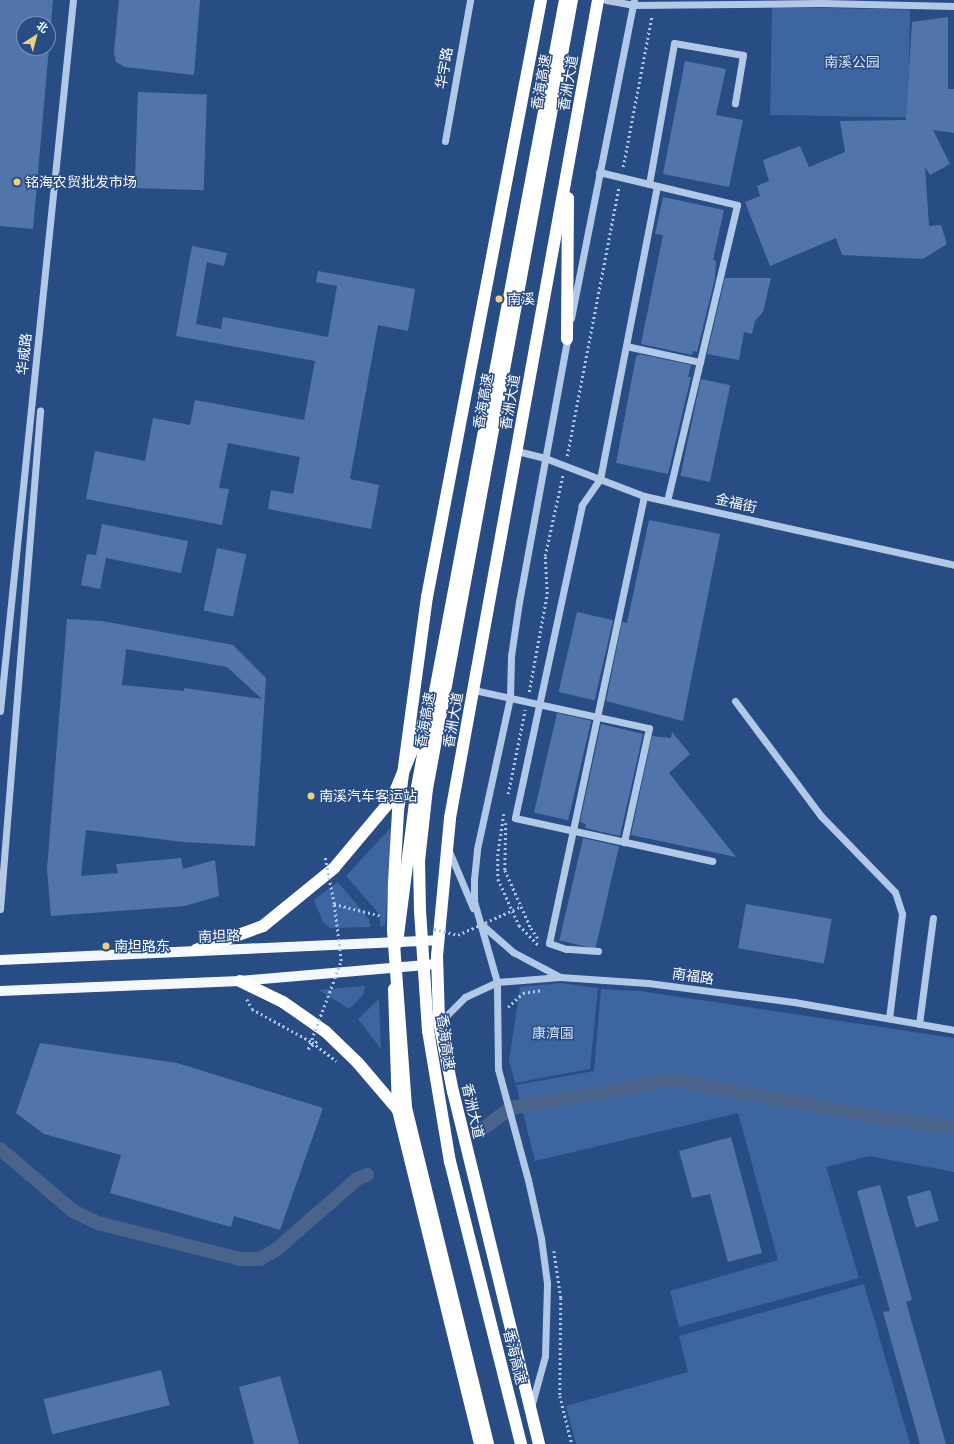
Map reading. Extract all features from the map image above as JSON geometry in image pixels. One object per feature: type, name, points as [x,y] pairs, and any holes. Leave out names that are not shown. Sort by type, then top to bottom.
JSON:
[{"type":"highway","name":"香海高速","points":[[488,1444],[406,1107],[393,929],[394,883],[398,810],[427,597],[541,0]]},
{"type":"highway","name":"香洲大道","points":[[480,1444],[398,1110],[392,1008],[398,942],[417,787],[565,0]]},
{"type":"highway","name":"香海高速","points":[[521,1444],[448,1146],[428,1031],[420,911],[420,861],[427,789],[572,0]]},
{"type":"highway","name":"香洲大道","points":[[539,1444],[453,1092],[439,1022],[437,964],[438,940],[448,847],[474,690],[598,0]]},
{"type":"highway","points":[[567,339],[568,168]]},
{"type":"highway","points":[[196,950],[263,926],[334,868],[392,799],[435,696]]},
{"type":"highway","points":[[240,981],[283,1002],[326,1032],[358,1062],[398,1110]]},
{"type":"main road","name":"南坦路","points":[[0,960],[438,940]]},
{"type":"main road","points":[[0,991],[240,981],[395,969],[437,964]]},
{"type":"street","name":"华威路","points":[[0,711],[74,0]]},
{"type":"street","name":"华宇路","points":[[445,141],[470,0]]},
{"type":"street","points":[[606,0],[634,2],[823,2],[954,6]]},
{"type":"street","points":[[530,1408],[545,1356],[548,1305],[541,1238],[528,1180],[498,1068],[497,982],[474,901],[477,849],[510,698],[511,656],[545,458],[599,172],[634,2]]},
{"type":"street","points":[[649,184],[674,43],[743,55],[735,103]]},
{"type":"street","points":[[599,172],[737,205],[667,501]]},
{"type":"street","points":[[658,186],[600,479],[582,505],[515,818],[712,861]]},
{"type":"street","points":[[626,346],[700,362]]},
{"type":"street","points":[[0,908],[40,411]]},
{"type":"street","name":"金福街","points":[[517,451],[545,458],[644,496],[954,565]]},
{"type":"street","points":[[598,951],[566,949],[548,943],[644,496]]},
{"type":"street","points":[[474,690],[649,728],[624,842]]},
{"type":"street","points":[[735,701],[821,816],[895,892],[902,914],[889,1018]]},
{"type":"street","points":[[448,847],[480,924],[513,952],[560,977]]},
{"type":"street","points":[[919,1024],[933,918]]},
{"type":"street","name":"南福路","points":[[439,1022],[465,997],[497,982],[560,977],[648,983],[794,1002],[954,1030]]},
{"type":"path","points":[[507,809],[505,870],[531,928],[542,944]]},
{"type":"path","points":[[308,1050],[341,961],[334,904],[324,858]]},
{"type":"path","points":[[252,1010],[312,1042],[336,1060]]},
{"type":"green space","name":"南溪公园","points":[[772,7],[910,9],[908,117],[770,115]]},
{"type":"green space","points":[[393,825],[385,925],[380,927],[380,915],[346,876]]},
{"type":"green space","points":[[338,882],[369,919],[371,927],[330,928],[323,922],[314,900]]},
{"type":"green space","name":"康濟園","points":[[561,983],[598,988],[590,1069],[515,1083],[509,1061],[520,987]]},
{"type":"green space","points":[[365,986],[363,995],[349,1009],[319,990]]},
{"type":"green space","points":[[601,989],[640,991],[954,1038],[954,1172],[869,1156],[826,1167],[859,1278],[679,1327],[670,1291],[778,1260],[738,1113],[535,1161],[516,1085],[594,1071]]},
{"type":"green space","points":[[379,999],[381,1049],[358,1019]]},
{"type":"green space","points":[[864,1284],[910,1444],[576,1444],[566,1406],[688,1372],[679,1336]]},
{"type":"building","name":"铭海农贸批发市场","points":[[0,0],[53,0],[52,16],[16,16],[16,56],[48,56],[33,229],[0,226]]},
{"type":"building","points":[[119,0],[200,0],[194,75],[125,67],[116,62],[114,52]]},
{"type":"building","points":[[948,17],[948,89],[954,89],[954,133],[933,130],[950,164],[930,175],[925,167],[929,226],[941,225],[947,244],[923,259],[842,255],[836,238],[770,266],[745,202],[760,196],[757,186],[769,181],[763,160],[800,146],[809,167],[845,152],[840,121],[906,120],[912,22]]},
{"type":"building","points":[[685,61],[726,69],[716,115],[743,120],[729,187],[663,174]]},
{"type":"building","points":[[138,92],[207,94],[204,190],[135,188]]},
{"type":"building","points":[[663,197],[724,210],[713,260],[716,261],[715,278],[697,352],[693,351],[692,355],[641,344],[663,235],[655,234]]},
{"type":"building","points":[[192,246],[227,253],[224,266],[207,262],[196,324],[221,329],[223,317],[328,337],[337,286],[316,282],[318,271],[415,289],[408,331],[378,325],[350,479],[379,485],[371,529],[268,509],[271,490],[293,494],[300,457],[228,443],[219,488],[229,489],[222,525],[86,499],[95,451],[145,461],[153,418],[190,425],[195,400],[304,420],[315,361],[176,336]]},
{"type":"building","points":[[725,278],[771,278],[763,312],[755,321],[752,334],[744,332],[739,360],[707,354]]},
{"type":"building","points":[[639,354],[691,365],[688,377],[691,377],[668,474],[616,463],[636,357]]},
{"type":"building","points":[[701,379],[730,385],[710,482],[680,476]]},
{"type":"building","points":[[649,520],[720,534],[683,721],[606,701],[622,622],[627,623]]},
{"type":"building","points":[[102,524],[188,541],[181,573],[106,558],[100,589],[81,585],[87,554],[96,555]]},
{"type":"building","points":[[217,548],[246,554],[233,617],[204,611]]},
{"type":"building","points":[[577,612],[613,620],[595,700],[559,692]]},
{"type":"building","points":[[67,619],[102,621],[233,645],[266,678],[255,846],[183,842],[86,830],[81,876],[118,873],[116,864],[181,858],[183,869],[215,860],[219,896],[185,906],[51,916],[47,869]],"holes":[[[126,649],[227,667],[262,699],[184,688],[184,691],[122,685]]]},
{"type":"building","points":[[557,713],[591,721],[568,820],[534,812]]},
{"type":"building","points":[[601,724],[643,734],[620,836],[585,828],[586,824],[580,822]]},
{"type":"building","points":[[672,732],[690,754],[669,773],[736,857],[631,835],[652,736],[671,738]]},
{"type":"building","points":[[583,838],[619,846],[595,949],[559,940]]},
{"type":"building","points":[[746,904],[832,919],[824,963],[738,948]]},
{"type":"building","points":[[40,1043],[177,1063],[323,1108],[280,1230],[234,1216],[231,1227],[110,1193],[121,1155],[44,1134],[16,1113]]},
{"type":"building","points":[[731,1137],[762,1253],[728,1262],[710,1194],[692,1198],[679,1151]]},
{"type":"building","points":[[880,1185],[912,1300],[906,1302],[946,1444],[920,1444],[883,1312],[890,1311],[857,1191]]},
{"type":"building","points":[[930,1190],[939,1221],[916,1227],[907,1197]]},
{"type":"building","points":[[161,1370],[170,1405],[52,1434],[44,1399]]},
{"type":"building","points":[[280,1376],[299,1444],[254,1444],[239,1387]]},
{"type":"waterway","points":[[484,1128],[511,1108],[673,1080],[882,1118],[954,1127]]},
{"type":"waterway","points":[[0,1149],[73,1211],[98,1223],[240,1259],[260,1259],[277,1249],[357,1179],[367,1175]]},
{"type":"place","name":"铭海农贸批发市场","points":[[17,182]]},
{"type":"place","name":"南溪","points":[[499,299]]},
{"type":"place","name":"南溪汽车客运站","points":[[311,796]]},
{"type":"place","name":"南坦路东","points":[[106,946]]}]
